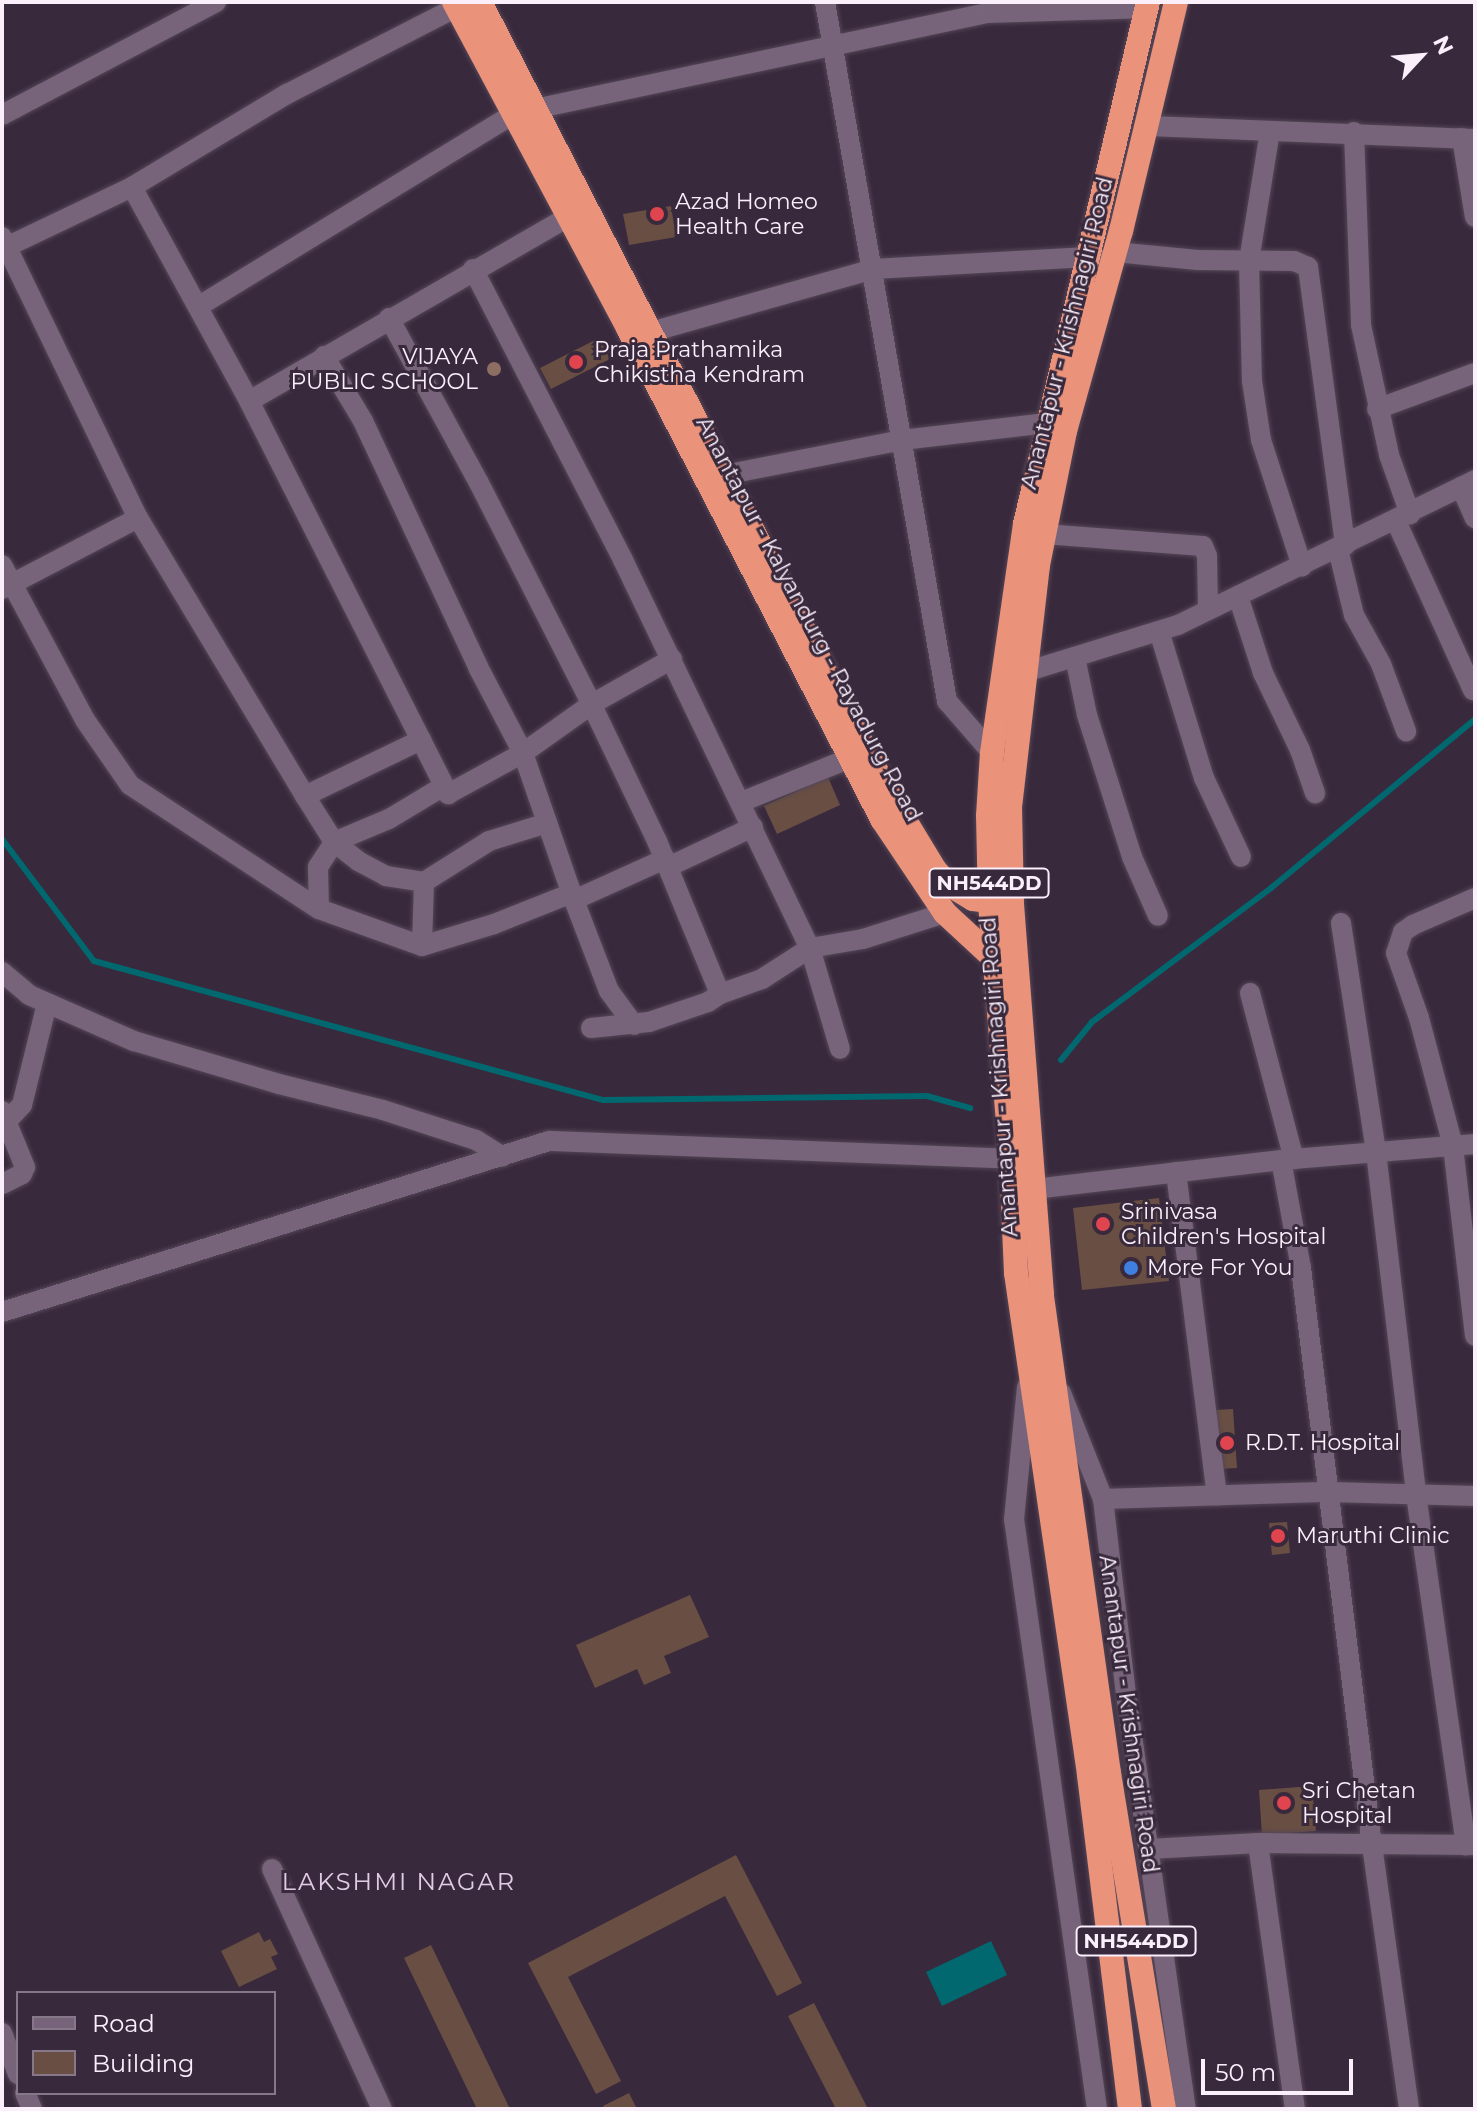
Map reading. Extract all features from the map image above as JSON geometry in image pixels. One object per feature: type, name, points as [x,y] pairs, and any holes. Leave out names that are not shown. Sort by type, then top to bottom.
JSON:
[{"type":"highway","name":"Anantapur - Krishnagiri Road","points":[[1164,2109],[1099,1773],[1040,1371],[1016,1273],[1011,1159],[994,958],[1025,672],[1044,534],[1065,431],[1147,126],[1176,2]]},
{"type":"highway","name":"Anantapur - Kalyandurg - Rayadurg Road","points":[[463,4],[651,332],[865,752],[935,870],[959,893],[1001,903]]},
{"type":"highway","name":"Anantapur - Krishnagiri Road","points":[[1040,1371],[1042,1294],[1019,981],[1001,903],[988,816],[992,753],[1024,531],[1148,5]]},
{"type":"highway","name":"Anantapur - Kalyandurg - Rayadurg Road","points":[[524,112],[568,217],[848,759],[910,863],[945,913],[1019,981]]},
{"type":"highway","name":"NH544DD","points":[[1099,1773],[1130,2109]]},
{"type":"street","points":[[2,115],[216,2]]},
{"type":"street","points":[[825,2],[947,701],[992,753]]},
{"type":"street","points":[[463,4],[287,94],[132,187],[4,244],[138,518],[334,842],[358,861],[386,876],[424,882],[489,841],[547,823]]},
{"type":"street","points":[[199,306],[524,112],[988,13],[1148,5]]},
{"type":"street","points":[[1147,126],[1468,138],[1475,217]]},
{"type":"street","points":[[1270,131],[1249,261],[1255,406],[1261,440],[1302,566]]},
{"type":"street","points":[[1354,132],[1358,305],[1377,409],[1403,517],[1473,690]]},
{"type":"street","points":[[132,187],[249,401],[448,794],[523,753],[592,704],[672,659]]},
{"type":"street","points":[[249,401],[473,269],[568,217]]},
{"type":"street","points":[[651,332],[873,269],[1088,257],[1301,262],[1310,270],[1342,548],[1354,615],[1381,664],[1406,731]]},
{"type":"street","points":[[473,269],[672,659],[810,948],[840,1049]]},
{"type":"street","points":[[389,318],[479,483],[592,704],[667,863],[720,994]]},
{"type":"street","points":[[324,356],[363,421],[478,667],[523,753],[609,991],[634,1025]]},
{"type":"street","points":[[1377,409],[1475,373]]},
{"type":"street","points":[[724,475],[902,440],[1047,423]]},
{"type":"street","points":[[1025,672],[1159,631],[1342,548],[1468,484],[1475,518]]},
{"type":"street","points":[[8,587],[138,518]]},
{"type":"street","points":[[1044,534],[1203,546],[1207,556],[1208,610]]},
{"type":"street","points":[[2,565],[8,587],[85,720],[130,785],[319,909],[422,946],[667,863],[753,827]]},
{"type":"street","points":[[1238,596],[1263,673],[1300,750],[1315,793]]},
{"type":"street","points":[[1159,631],[1204,778],[1241,857]]},
{"type":"street","points":[[1075,657],[1087,715],[1132,857],[1158,916]]},
{"type":"street","points":[[305,796],[421,740]]},
{"type":"street","points":[[741,802],[848,759]]},
{"type":"street","points":[[319,909],[318,867],[334,842],[389,819],[444,786]]},
{"type":"street","points":[[422,946],[424,882]]},
{"type":"street","points":[[1475,898],[1413,925],[1403,932],[1396,953],[1419,1018],[1453,1146],[1475,1336]]},
{"type":"street","points":[[591,1028],[634,1025],[672,1016],[762,979],[810,948],[863,939],[945,913]]},
{"type":"street","points":[[1149,1849],[1258,1843],[1470,1845],[1416,1494],[1376,1152],[1341,923]]},
{"type":"street","points":[[2,972],[22,991],[134,1041],[279,1084],[383,1110],[476,1140],[502,1156]]},
{"type":"street","points":[[1250,993],[1287,1160],[1372,1845],[1409,2109]]},
{"type":"street","points":[[2,1184],[22,1174],[25,1167],[4,1116],[22,1105],[47,1003]]},
{"type":"street","points":[[2,1312],[549,1141],[1011,1159]]},
{"type":"street","points":[[1034,1189],[1287,1160],[1475,1144]]},
{"type":"street","points":[[1176,1172],[1217,1495]]},
{"type":"street","points":[[1040,1371],[1103,1499],[1186,2109]]},
{"type":"street","points":[[1040,1371],[1014,1519],[1097,2109]]},
{"type":"street","points":[[1103,1499],[1330,1492],[1475,1496]]},
{"type":"street","points":[[1258,1843],[1295,2109]]},
{"type":"street","points":[[272,1869],[382,2109]]},
{"type":"street","points":[[2,2033],[16,2069]]},
{"type":"shaded area","points":[[991,1941],[1007,1975],[942,2006],[926,1972]]},
{"type":"building","points":[[671,206],[676,237],[629,245],[623,214]]},
{"type":"building","points":[[599,338],[610,359],[551,389],[540,368]]},
{"type":"building","points":[[828,777],[840,805],[777,834],[764,806]]},
{"type":"building","points":[[1159,1198],[1169,1281],[1082,1290],[1073,1208]]},
{"type":"building","points":[[1233,1409],[1237,1468],[1218,1469],[1215,1410]]},
{"type":"building","points":[[1287,1522],[1290,1553],[1272,1555],[1269,1523]]},
{"type":"building","points":[[690,1595],[709,1637],[664,1656],[671,1673],[644,1685],[637,1669],[595,1688],[576,1645]]},
{"type":"building","points":[[1312,1786],[1316,1831],[1262,1835],[1259,1790]]},
{"type":"building","points":[[736,1855],[802,1983],[777,1996],[725,1896],[568,1977],[621,2081],[596,2094],[528,1963]]},
{"type":"building","points":[[259,1932],[264,1942],[270,1939],[278,1954],[271,1957],[277,1969],[239,1987],[221,1951]]},
{"type":"building","points":[[431,1945],[510,2109],[477,2109],[404,1958]]},
{"type":"building","points":[[814,2003],[868,2109],[836,2109],[788,2016]]},
{"type":"building","points":[[629,2093],[637,2109],[605,2109],[603,2106]]},
{"type":"waterway","points":[[1061,1060],[1092,1022],[1271,888],[1475,719]]},
{"type":"waterway","points":[[2,839],[94,961],[603,1100],[927,1096],[970,1108]]},
{"type":"place","name":"Azad Homeo Health Care","points":[[657,214]]},
{"type":"place","name":"Praja Prathamika Chikistha Kendram","points":[[576,362]]},
{"type":"place","name":"VIJAYA PUBLIC SCHOOL","points":[[494,369]]},
{"type":"place","name":"Srinivasa Children's Hospital","points":[[1103,1224]]},
{"type":"place","name":"More For You","points":[[1131,1268]]},
{"type":"place","name":"R.D.T. Hospital","points":[[1227,1443]]},
{"type":"place","name":"Maruthi Clinic","points":[[1278,1536]]},
{"type":"place","name":"Sri Chetan Hospital","points":[[1284,1803]]},
{"type":"district","name":"LAKSHMI NAGAR","points":[[399,1882]]}]
